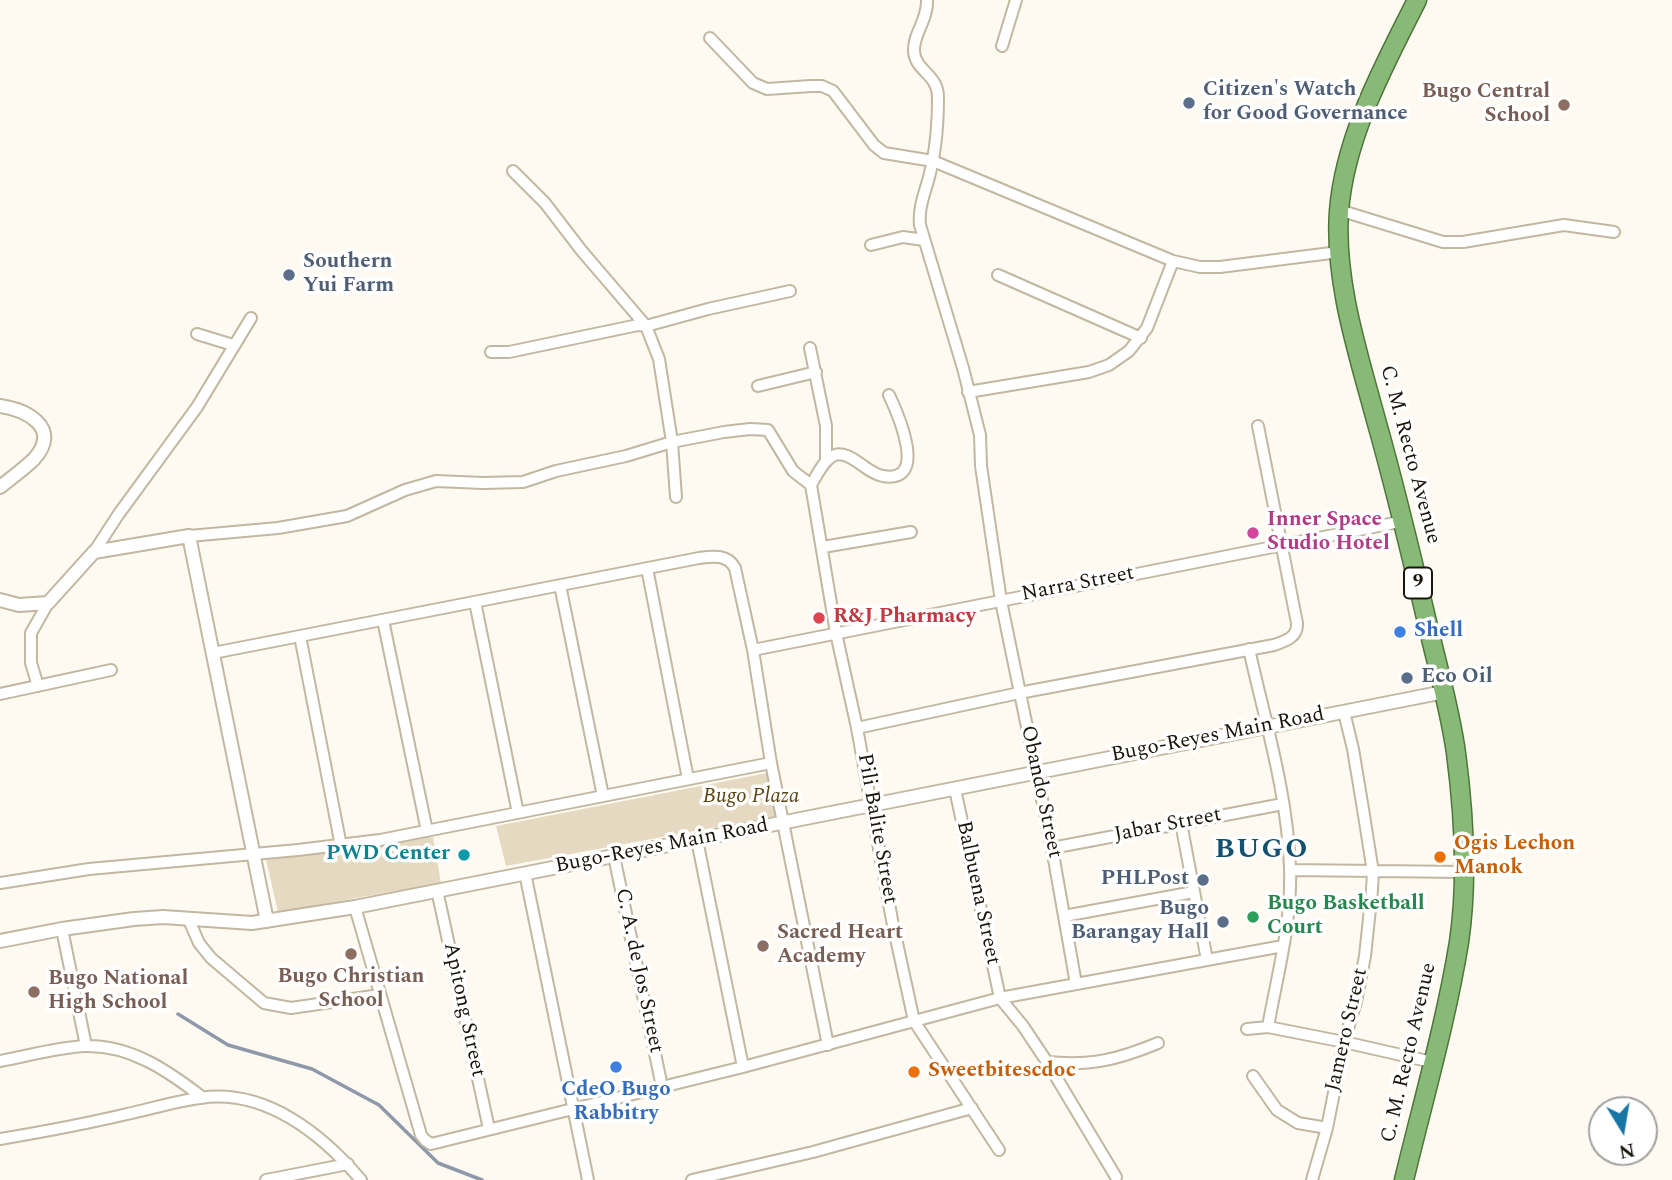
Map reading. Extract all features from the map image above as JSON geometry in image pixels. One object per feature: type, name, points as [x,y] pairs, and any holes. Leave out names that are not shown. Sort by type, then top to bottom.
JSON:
[{"type":"highway","name":"C. M. Recto Avenue","points":[[1404,1180],[1459,940],[1463,872],[1456,751],[1404,521],[1355,341],[1339,253],[1339,210],[1348,162],[1358,130],[1376,83],[1417,0]]},
{"type":"street","name":"Obando Street","points":[[927,0],[927,13],[913,48],[918,63],[934,80],[938,97],[933,161],[919,214],[980,435],[981,466],[1001,601],[1052,848],[1076,984]]},
{"type":"street","points":[[1002,46],[1016,0]]},
{"type":"street","points":[[710,38],[753,83],[767,89],[822,86],[833,91],[874,145],[884,153],[933,161],[1173,261],[1200,267],[1220,267],[1339,253]]},
{"type":"street","points":[[513,171],[545,203],[646,326],[659,359],[672,442],[676,497]]},
{"type":"street","points":[[1339,210],[1443,242],[1462,242],[1564,225],[1614,232]]},
{"type":"street","points":[[871,245],[903,237],[924,240]]},
{"type":"street","points":[[968,392],[1089,372],[1119,360],[1140,338],[1153,318],[1173,261]]},
{"type":"street","points":[[998,275],[1140,338]]},
{"type":"street","points":[[491,352],[509,352],[638,325],[646,326],[790,291]]},
{"type":"street","points":[[38,686],[32,663],[31,633],[48,603],[94,552],[197,407],[251,318]]},
{"type":"street","points":[[197,334],[233,345]]},
{"type":"street","points":[[810,348],[825,426],[826,461]]},
{"type":"street","points":[[758,386],[816,372]]},
{"type":"street","points":[[94,552],[189,536],[278,528],[347,516],[405,490],[436,481],[523,482],[672,442],[750,429],[768,430],[793,471],[811,485],[826,461],[835,455],[846,455],[881,476],[901,474],[909,459],[889,395]]},
{"type":"street","points":[[0,405],[26,412],[36,419],[44,438],[36,457],[0,487]]},
{"type":"street","points":[[857,728],[1289,640],[1298,628],[1258,426]]},
{"type":"street","name":"Pili Balite Street","points":[[811,485],[836,633],[914,1021],[999,1150]]},
{"type":"street","name":"Narra Street","points":[[753,650],[1404,521]]},
{"type":"street","points":[[823,547],[911,532]]},
{"type":"street","points":[[189,536],[267,921]]},
{"type":"street","points":[[213,653],[710,556],[719,556],[733,563],[753,650],[771,763],[828,1045]]},
{"type":"street","points":[[647,568],[688,779]]},
{"type":"street","points":[[560,585],[603,796]]},
{"type":"street","points":[[0,600],[19,605],[48,603]]},
{"type":"street","points":[[475,602],[518,813]]},
{"type":"street","points":[[383,620],[427,831]]},
{"type":"street","points":[[300,636],[341,846]]},
{"type":"street","points":[[1249,649],[1283,804],[1290,870],[1283,946],[1268,1027]]},
{"type":"street","points":[[0,694],[111,670]]},
{"type":"street","name":"Bugo-Reyes Main Road","points":[[0,941],[134,919],[188,918],[232,923],[267,921],[355,907],[1444,692]]},
{"type":"street","name":"Jamero Street","points":[[1312,1180],[1327,1128],[1365,956],[1373,872],[1353,749],[1344,712]]},
{"type":"street","points":[[0,883],[89,869],[341,846],[771,763]]},
{"type":"street","name":"Balbuena Street","points":[[955,789],[1000,998]]},
{"type":"street","name":"Jabar Street","points":[[1052,848],[1283,804]]},
{"type":"street","points":[[1181,823],[1207,960]]},
{"type":"street","points":[[697,840],[743,1067]]},
{"type":"street","name":"C. A. de Jos Street","points":[[614,856],[662,1087]]},
{"type":"street","points":[[1290,870],[1463,872]]},
{"type":"street","points":[[525,873],[587,1180]]},
{"type":"street","name":"Apitong Street","points":[[437,891],[489,1129]]},
{"type":"street","points":[[1064,916],[1194,892]]},
{"type":"street","points":[[355,907],[425,1140],[438,1144],[573,1107],[828,1045],[1000,998],[1283,946]]},
{"type":"street","points":[[188,918],[199,943],[211,958],[264,1003],[274,1007],[299,1008],[380,995]]},
{"type":"street","points":[[62,929],[86,1046]]},
{"type":"street","points":[[1000,998],[1047,1062],[1116,1177]]},
{"type":"street","points":[[1247,1029],[1268,1027],[1432,1062]]},
{"type":"street","points":[[1047,1062],[1077,1065],[1099,1063],[1158,1043]]},
{"type":"street","points":[[0,1061],[86,1046],[124,1051],[151,1061],[172,1073],[202,1097]]},
{"type":"street","points":[[1253,1076],[1277,1110],[1298,1123],[1327,1128]]},
{"type":"street","points":[[0,1139],[202,1097],[239,1098],[275,1109],[307,1129],[348,1164],[361,1180]]},
{"type":"street","points":[[692,1180],[813,1152],[972,1108]]},
{"type":"street","points":[[266,1180],[348,1164]]},
{"type":"green space","name":"Bugo Plaza","points":[[772,772],[781,815],[506,866],[496,826]]},
{"type":"green space","points":[[433,837],[441,883],[278,912],[266,860]]},
{"type":"waterway","points":[[178,1014],[228,1045],[312,1069],[379,1105],[438,1163],[482,1180]]},
{"type":"place","name":"Citizen's Watch for Good Governance","points":[[1189,103]]},
{"type":"place","name":"Bugo Central School","points":[[1564,105]]},
{"type":"place","name":"Southern Yui Farm","points":[[289,275]]},
{"type":"place","name":"Inner Space Studio Hotel","points":[[1253,533]]},
{"type":"place","name":"R&J Pharmacy","points":[[819,618]]},
{"type":"place","name":"Shell","points":[[1400,632]]},
{"type":"place","name":"Eco Oil","points":[[1407,678]]},
{"type":"place","name":"PWD Center","points":[[464,855]]},
{"type":"place","name":"Ogis Lechon Manok","points":[[1440,857]]},
{"type":"place","name":"PHLPost","points":[[1203,880]]},
{"type":"place","name":"Bugo Basketball Court","points":[[1253,917]]},
{"type":"place","name":"Bugo Barangay Hall","points":[[1223,922]]},
{"type":"place","name":"Sacred Heart Academy","points":[[763,946]]},
{"type":"place","name":"Bugo Christian School","points":[[351,954]]},
{"type":"place","name":"Bugo National High School","points":[[34,992]]},
{"type":"place","name":"CdeO Bugo Rabbitry","points":[[616,1067]]},
{"type":"place","name":"Sweetbitescdoc","points":[[914,1072]]},
{"type":"district","name":"BUGO","points":[[1262,852]]}]
